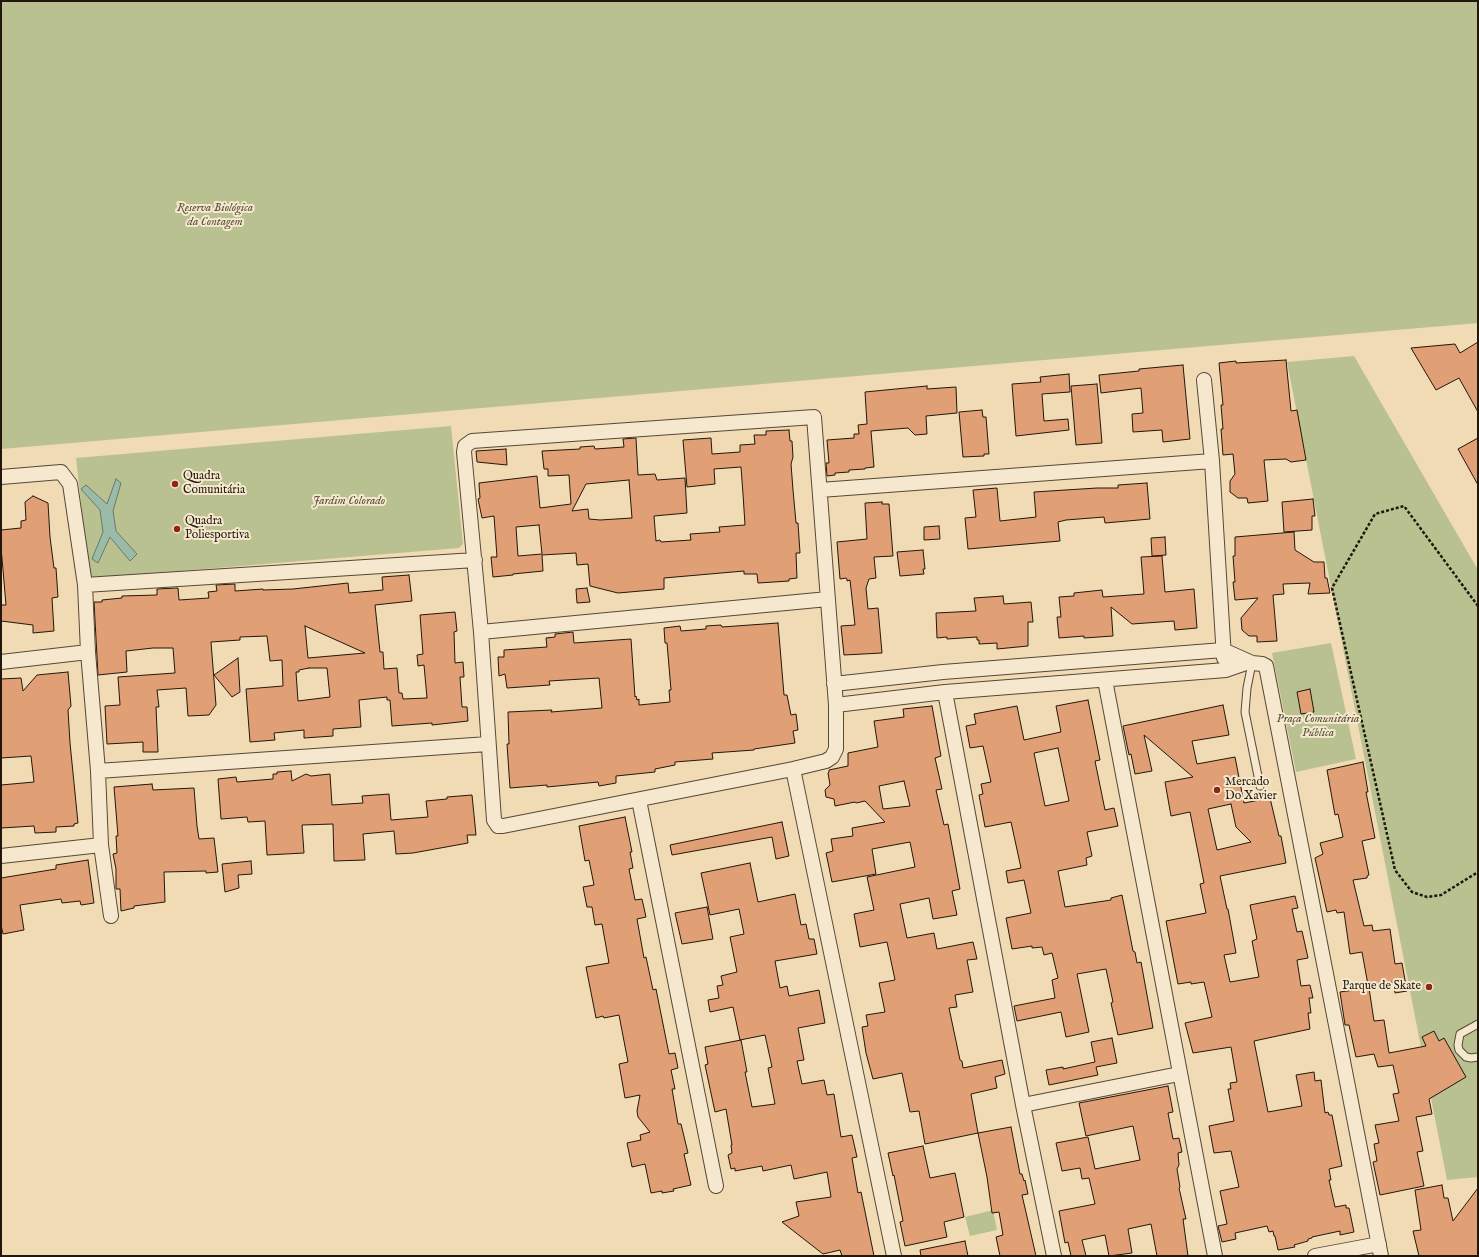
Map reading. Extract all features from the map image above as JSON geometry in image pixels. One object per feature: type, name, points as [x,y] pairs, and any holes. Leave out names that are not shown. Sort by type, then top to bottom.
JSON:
[{"type":"street","points":[[1204,380],[1212,462],[1223,650],[1226,670]]},
{"type":"street","points":[[814,417],[820,490],[836,705],[836,749],[832,757],[826,761],[793,769],[639,800],[498,826],[494,820],[481,632],[464,452],[465,446],[472,441],[814,417]]},
{"type":"street","points":[[820,490],[1212,462]]},
{"type":"street","points":[[1,477],[61,472],[70,484],[85,585],[88,652],[98,771],[100,846],[111,916]]},
{"type":"street","points":[[85,585],[475,560]]},
{"type":"street","points":[[481,632],[828,599]]},
{"type":"street","points":[[834,684],[943,672],[1223,650],[1250,663],[1262,664],[1267,668],[1380,1250],[1315,1256]]},
{"type":"street","points":[[1,662],[88,652]]},
{"type":"street","points":[[836,705],[945,692],[1226,670],[1250,663]]},
{"type":"street","points":[[1005,667],[1008,688]]},
{"type":"street","points":[[1105,680],[1179,1074],[1215,1256]]},
{"type":"street","points":[[945,692],[1023,1105],[1054,1256]]},
{"type":"street","points":[[98,771],[488,744]]},
{"type":"street","points":[[793,769],[894,1256]]},
{"type":"street","points":[[639,800],[716,1186]]},
{"type":"street","points":[[1,856],[100,846]]},
{"type":"street","points":[[1023,1105],[1179,1074]]},
{"type":"lane","points":[[1250,663],[1246,688],[1245,712],[1260,786]]},
{"type":"lane","points":[[1478,1024],[1460,1034],[1458,1045],[1459,1050],[1466,1057],[1478,1057]]},
{"type":"path","points":[[1478,606],[1404,506],[1375,514],[1332,588],[1395,870],[1412,892],[1427,897],[1441,894],[1478,872]]},
{"type":"green space","name":"Reserva Biológica da Contagem","points":[[1,1],[1478,1],[1478,323],[1,449]]},
{"type":"green space","points":[[1354,356],[1478,570],[1478,1177],[1447,1180],[1287,362]]},
{"type":"green space","name":"Jardim Colorado","points":[[451,426],[463,544],[459,548],[95,578],[89,575],[76,458]]},
{"type":"green space","name":"Praça Comunitária Pública","points":[[1331,643],[1356,759],[1296,772],[1272,653]]},
{"type":"green space","points":[[993,1210],[997,1230],[970,1236],[965,1217]]},
{"type":"shaded area","points":[[116,479],[121,483],[113,511],[116,531],[137,554],[130,561],[110,537],[98,563],[92,559],[103,532],[100,510],[81,489],[86,485],[107,504]]},
{"type":"building","points":[[1478,342],[1478,412],[1459,378],[1436,390],[1411,348],[1455,344],[1460,353]]},
{"type":"building","points":[[1286,360],[1291,411],[1297,410],[1306,460],[1291,462],[1286,459],[1264,460],[1268,501],[1248,503],[1247,498],[1238,498],[1230,492],[1230,481],[1235,474],[1233,454],[1223,455],[1221,405],[1223,405],[1219,363],[1236,361],[1236,363]]},
{"type":"building","points":[[1183,365],[1190,439],[1163,442],[1162,430],[1133,432],[1132,414],[1143,413],[1141,388],[1101,393],[1099,375],[1139,371],[1139,369]]},
{"type":"building","points":[[1069,374],[1070,392],[1042,394],[1044,421],[1068,419],[1069,430],[1016,436],[1012,384],[1041,382],[1040,377]]},
{"type":"building","points":[[1097,384],[1102,443],[1076,445],[1071,386]]},
{"type":"building","points":[[927,386],[927,389],[956,387],[957,413],[926,416],[927,434],[915,435],[908,428],[871,431],[874,467],[849,470],[849,472],[835,473],[835,475],[827,476],[826,463],[829,463],[827,440],[854,438],[854,434],[859,434],[858,425],[867,424],[865,392]]},
{"type":"building","points":[[982,410],[983,417],[986,417],[989,454],[984,454],[984,456],[963,457],[959,412]]},
{"type":"building","points":[[789,430],[790,441],[792,441],[793,457],[791,464],[800,553],[796,553],[797,578],[789,579],[789,581],[758,583],[757,574],[744,574],[744,571],[664,578],[664,589],[618,593],[590,586],[588,564],[577,565],[576,553],[542,555],[543,571],[493,577],[491,557],[497,557],[494,516],[482,518],[478,499],[480,498],[479,483],[537,476],[540,508],[571,504],[569,475],[548,476],[548,469],[544,469],[542,451],[580,449],[580,447],[594,446],[595,449],[624,447],[623,439],[636,438],[638,475],[655,474],[657,480],[685,478],[687,513],[654,516],[656,541],[691,540],[690,534],[720,532],[719,527],[745,525],[741,467],[714,469],[715,484],[687,487],[683,440],[711,438],[712,454],[740,452],[740,445],[755,444],[754,435],[766,435],[766,431]],"holes":[[[629,480],[632,518],[600,520],[589,519],[588,509],[572,511],[586,484]],[[539,525],[542,554],[518,556],[516,527]]]},
{"type":"building","points":[[1478,438],[1478,485],[1458,449]]},
{"type":"building","points":[[506,449],[507,465],[477,462],[476,451]]},
{"type":"building","points":[[1147,483],[1150,519],[1105,523],[1104,517],[1066,520],[1058,522],[1060,541],[968,549],[965,518],[976,517],[973,490],[997,488],[1000,521],[1036,517],[1034,492],[1118,488],[1118,485]]},
{"type":"building","points":[[33,496],[48,503],[50,537],[54,568],[56,568],[58,597],[52,598],[54,631],[33,633],[33,625],[1,621],[1,605],[6,605],[1,530],[21,528],[21,521],[26,520],[25,502]]},
{"type":"building","points":[[1313,499],[1315,516],[1312,516],[1312,530],[1284,532],[1282,502]]},
{"type":"building","points":[[882,502],[882,504],[889,504],[893,556],[874,557],[876,578],[869,579],[866,588],[868,609],[878,608],[882,653],[844,655],[841,626],[855,625],[850,580],[847,581],[846,578],[840,579],[837,542],[867,539],[865,503]]},
{"type":"building","points":[[939,526],[940,539],[924,540],[924,527]]},
{"type":"building","points":[[1294,532],[1295,550],[1314,562],[1324,562],[1325,578],[1327,578],[1330,593],[1308,594],[1310,583],[1283,584],[1284,594],[1273,595],[1277,641],[1257,642],[1257,636],[1249,636],[1242,630],[1241,618],[1258,598],[1235,600],[1233,556],[1235,556],[1235,537]]},
{"type":"building","points":[[1165,537],[1166,555],[1152,556],[1151,538]]},
{"type":"building","points":[[923,550],[925,569],[923,569],[924,574],[900,576],[897,552]]},
{"type":"building","points":[[1162,556],[1165,592],[1194,589],[1197,628],[1175,630],[1174,621],[1132,624],[1111,607],[1113,636],[1059,638],[1057,617],[1061,617],[1059,597],[1074,596],[1074,593],[1102,590],[1103,597],[1144,594],[1141,557]]},
{"type":"building","points":[[409,575],[412,601],[375,605],[380,652],[383,652],[384,669],[397,668],[399,693],[402,693],[403,699],[427,698],[424,665],[418,666],[417,655],[423,654],[420,615],[455,612],[457,631],[454,632],[455,663],[463,662],[464,677],[460,677],[462,707],[467,707],[468,721],[432,725],[432,723],[392,726],[390,700],[387,700],[387,697],[359,700],[361,727],[333,729],[333,736],[304,738],[304,730],[274,733],[275,740],[250,742],[246,689],[283,686],[282,660],[270,661],[267,636],[240,637],[240,640],[211,642],[216,705],[209,715],[188,716],[186,688],[157,690],[159,707],[156,707],[158,752],[143,752],[143,742],[107,744],[105,706],[120,705],[118,677],[175,673],[173,648],[153,648],[126,651],[127,672],[98,675],[94,602],[122,598],[122,596],[157,595],[157,589],[178,588],[179,600],[209,598],[208,592],[217,591],[216,585],[235,584],[235,591],[293,589],[348,583],[349,593],[383,590],[382,577]],"holes":[[[305,626],[365,653],[308,658]],[[309,668],[327,668],[330,697],[298,701],[296,672]]]},
{"type":"building","points":[[587,588],[590,602],[577,603],[576,589]]},
{"type":"building","points":[[1003,596],[1004,604],[1031,602],[1033,622],[1028,622],[1028,646],[997,649],[997,643],[979,644],[977,637],[947,639],[947,637],[937,638],[936,613],[976,611],[974,598]]},
{"type":"building","points":[[778,623],[784,695],[787,695],[791,715],[796,714],[798,730],[793,731],[795,743],[754,750],[712,753],[713,759],[675,762],[675,765],[655,769],[655,772],[616,776],[616,783],[599,786],[598,782],[547,787],[547,785],[510,788],[507,744],[509,744],[508,712],[552,710],[551,712],[602,708],[599,678],[549,681],[550,685],[507,688],[505,674],[499,676],[498,657],[504,657],[504,650],[547,647],[546,638],[555,637],[555,634],[573,632],[574,643],[631,639],[635,697],[636,696],[637,700],[639,699],[639,705],[670,702],[669,690],[671,690],[667,643],[665,643],[664,628],[680,626],[681,631],[706,629],[706,626],[721,625],[722,627]]},
{"type":"building","points":[[238,658],[240,692],[232,697],[214,675]]},
{"type":"building","points":[[68,672],[71,706],[68,710],[70,743],[78,823],[74,824],[74,826],[56,827],[56,832],[35,833],[34,826],[1,828],[1,785],[34,782],[31,756],[1,758],[1,679],[21,678],[23,691],[37,675]]},
{"type":"building","points":[[1310,689],[1314,712],[1301,714],[1297,692]]},
{"type":"building","points":[[1088,700],[1100,760],[1095,761],[1105,810],[1114,808],[1118,826],[1087,832],[1092,856],[1086,858],[1087,865],[1058,871],[1065,907],[1111,900],[1111,898],[1122,895],[1133,951],[1135,952],[1137,963],[1141,962],[1153,1028],[1118,1035],[1106,969],[1077,974],[1089,1032],[1066,1037],[1061,1012],[1017,1021],[1014,1006],[1055,998],[1052,980],[1058,978],[1052,953],[1044,955],[1042,947],[1032,948],[1032,946],[1012,949],[1006,918],[1031,913],[1024,880],[1008,883],[1006,871],[1021,868],[1011,822],[985,827],[979,795],[983,794],[981,784],[991,782],[983,746],[970,748],[966,726],[976,724],[974,714],[1017,706],[1024,740],[1061,732],[1056,706]],"holes":[[[1058,748],[1069,801],[1045,806],[1034,753]]]},
{"type":"building","points":[[1223,705],[1229,735],[1192,741],[1197,764],[1235,757],[1244,803],[1270,798],[1279,836],[1281,836],[1286,863],[1220,876],[1236,953],[1224,955],[1230,982],[1259,977],[1252,941],[1257,939],[1250,905],[1295,896],[1298,908],[1292,909],[1297,932],[1302,931],[1308,958],[1297,960],[1301,986],[1310,985],[1313,998],[1309,998],[1311,1013],[1308,1013],[1310,1029],[1254,1041],[1268,1112],[1302,1106],[1296,1075],[1314,1072],[1315,1081],[1321,1080],[1325,1113],[1328,1112],[1329,1115],[1332,1115],[1342,1166],[1329,1169],[1331,1180],[1329,1180],[1335,1207],[1346,1205],[1346,1208],[1349,1208],[1354,1232],[1340,1235],[1340,1231],[1312,1237],[1308,1239],[1308,1241],[1294,1245],[1295,1247],[1278,1250],[1273,1231],[1269,1232],[1267,1226],[1235,1233],[1236,1239],[1222,1242],[1218,1226],[1227,1224],[1220,1191],[1239,1187],[1231,1151],[1214,1153],[1209,1126],[1234,1121],[1228,1089],[1231,1089],[1230,1083],[1237,1082],[1231,1047],[1193,1053],[1185,1023],[1212,1017],[1204,982],[1178,984],[1166,921],[1206,913],[1200,884],[1204,883],[1190,812],[1171,816],[1165,782],[1193,777],[1144,735],[1152,771],[1135,774],[1131,754],[1129,755],[1123,726]],"holes":[[[1231,804],[1236,827],[1251,842],[1217,850],[1208,809]]]},
{"type":"building","points":[[932,706],[941,756],[935,758],[942,789],[936,790],[944,825],[948,824],[960,889],[952,891],[957,915],[933,919],[929,898],[900,904],[907,938],[934,933],[937,949],[973,942],[977,959],[967,960],[973,992],[955,995],[957,1007],[949,1008],[960,1060],[962,1061],[963,1068],[1002,1060],[1005,1074],[995,1077],[997,1088],[971,1094],[978,1133],[925,1144],[919,1111],[910,1112],[902,1073],[873,1079],[866,1053],[862,1027],[868,1026],[866,1015],[885,1012],[879,983],[895,980],[887,942],[860,947],[854,914],[874,910],[867,877],[915,867],[910,842],[872,849],[876,874],[832,882],[826,853],[833,851],[831,839],[853,836],[852,828],[885,822],[865,801],[835,806],[834,799],[826,797],[825,790],[830,785],[829,770],[848,766],[848,753],[878,747],[874,721],[904,717],[903,709]],"holes":[[[904,781],[910,806],[883,809],[879,786]]]},
{"type":"building","points":[[1363,762],[1368,792],[1366,792],[1375,838],[1362,841],[1369,875],[1367,878],[1353,880],[1364,926],[1372,925],[1373,931],[1390,929],[1395,964],[1402,963],[1407,991],[1395,993],[1393,982],[1368,985],[1362,952],[1350,954],[1344,912],[1337,913],[1336,910],[1327,912],[1315,858],[1323,854],[1320,843],[1343,837],[1338,814],[1335,815],[1327,770]]},
{"type":"building","points":[[291,771],[292,781],[306,774],[311,776],[330,774],[332,805],[363,803],[362,796],[389,794],[391,820],[428,817],[426,801],[447,799],[447,797],[472,795],[476,835],[467,835],[468,843],[413,853],[396,854],[394,831],[363,834],[365,860],[334,861],[333,824],[302,825],[304,853],[267,855],[265,821],[248,822],[247,817],[221,819],[218,779],[236,777],[237,782],[273,779],[273,774],[277,774],[277,772]]},
{"type":"building","points":[[152,784],[153,790],[194,788],[199,839],[214,838],[218,872],[164,872],[165,902],[134,906],[134,908],[121,911],[120,889],[116,889],[116,869],[113,854],[117,853],[116,836],[118,836],[114,787]]},
{"type":"building","points":[[625,817],[632,852],[630,852],[633,868],[629,869],[635,900],[642,899],[646,917],[637,919],[644,958],[646,957],[653,990],[656,989],[669,1054],[675,1053],[678,1068],[671,1070],[675,1089],[672,1089],[678,1124],[681,1124],[688,1153],[684,1154],[691,1185],[673,1189],[674,1191],[662,1193],[662,1191],[651,1193],[645,1164],[632,1167],[627,1143],[641,1140],[640,1135],[650,1132],[638,1117],[637,1111],[640,1095],[625,1098],[619,1064],[628,1062],[619,1015],[596,1018],[586,967],[609,963],[602,924],[595,925],[592,907],[587,907],[583,887],[594,885],[589,860],[585,861],[579,826]]},
{"type":"building","points":[[782,822],[789,856],[776,859],[772,837],[672,855],[670,845]]},
{"type":"building","points":[[88,860],[94,903],[81,905],[80,901],[62,903],[61,899],[20,905],[24,930],[3,934],[1,925],[1,878],[56,869],[56,865]]},
{"type":"building","points":[[251,861],[252,874],[238,875],[239,888],[225,892],[222,864]]},
{"type":"building","points":[[750,863],[758,902],[795,894],[801,925],[806,924],[809,939],[814,939],[817,954],[775,961],[780,988],[787,986],[789,996],[819,990],[825,1023],[798,1028],[804,1060],[797,1061],[802,1084],[824,1080],[827,1095],[834,1094],[841,1137],[852,1135],[857,1157],[852,1158],[858,1193],[861,1192],[874,1256],[842,1256],[840,1250],[823,1254],[782,1222],[799,1216],[796,1202],[831,1197],[827,1172],[794,1179],[791,1165],[763,1171],[762,1166],[735,1171],[735,1168],[731,1169],[728,1155],[732,1153],[732,1145],[726,1109],[715,1112],[705,1065],[708,1064],[705,1047],[741,1040],[747,1072],[745,1072],[752,1107],[775,1104],[768,1068],[772,1067],[765,1035],[740,1040],[733,1007],[710,1012],[708,1000],[719,998],[717,986],[723,985],[721,976],[737,972],[730,937],[744,934],[739,909],[710,915],[701,873]]},
{"type":"building","points":[[707,907],[713,939],[682,944],[675,913]]},
{"type":"building","points":[[1369,988],[1374,1021],[1384,1020],[1389,1053],[1426,1046],[1422,1037],[1434,1031],[1439,1041],[1444,1038],[1466,1077],[1429,1099],[1432,1114],[1416,1117],[1423,1151],[1417,1152],[1424,1186],[1380,1195],[1373,1162],[1377,1161],[1374,1144],[1379,1143],[1375,1125],[1399,1121],[1393,1094],[1399,1093],[1393,1065],[1378,1067],[1374,1054],[1356,1057],[1349,1025],[1345,1025],[1340,992]]},
{"type":"building","points":[[1112,1038],[1117,1063],[1096,1067],[1098,1075],[1049,1085],[1046,1070],[1063,1067],[1063,1069],[1095,1062],[1091,1042]]},
{"type":"building","points":[[1168,1086],[1173,1112],[1168,1113],[1173,1139],[1179,1138],[1182,1152],[1178,1153],[1179,1165],[1177,1169],[1179,1188],[1186,1219],[1183,1219],[1188,1256],[1157,1256],[1151,1224],[1128,1229],[1132,1253],[1109,1256],[1105,1235],[1082,1240],[1086,1256],[1071,1256],[1068,1242],[1065,1243],[1059,1211],[1095,1204],[1089,1178],[1082,1179],[1080,1168],[1062,1171],[1056,1143],[1088,1137],[1095,1169],[1140,1160],[1133,1126],[1086,1136],[1079,1103]]},
{"type":"building","points":[[1011,1127],[1020,1174],[1022,1174],[1024,1181],[1025,1180],[1028,1194],[1022,1195],[1036,1256],[1000,1256],[996,1237],[1003,1235],[999,1212],[992,1213],[987,1177],[978,1133]]},
{"type":"building","points":[[923,1146],[930,1178],[955,1173],[964,1217],[944,1222],[947,1237],[905,1246],[900,1222],[903,1221],[888,1153]]},
{"type":"building","points":[[1442,1185],[1444,1198],[1448,1198],[1453,1221],[1478,1188],[1478,1256],[1419,1256],[1413,1231],[1421,1230],[1415,1190]]},
{"type":"building","points":[[965,1241],[968,1256],[921,1256],[920,1250]]},
{"type":"place","name":"Quadra Comunitária","points":[[175,484]]},
{"type":"place","name":"Quadra Poliesportiva","points":[[177,529]]},
{"type":"place","name":"Mercado Do Xavier","points":[[1217,790]]},
{"type":"place","name":"Parque de Skate","points":[[1429,987]]}]
